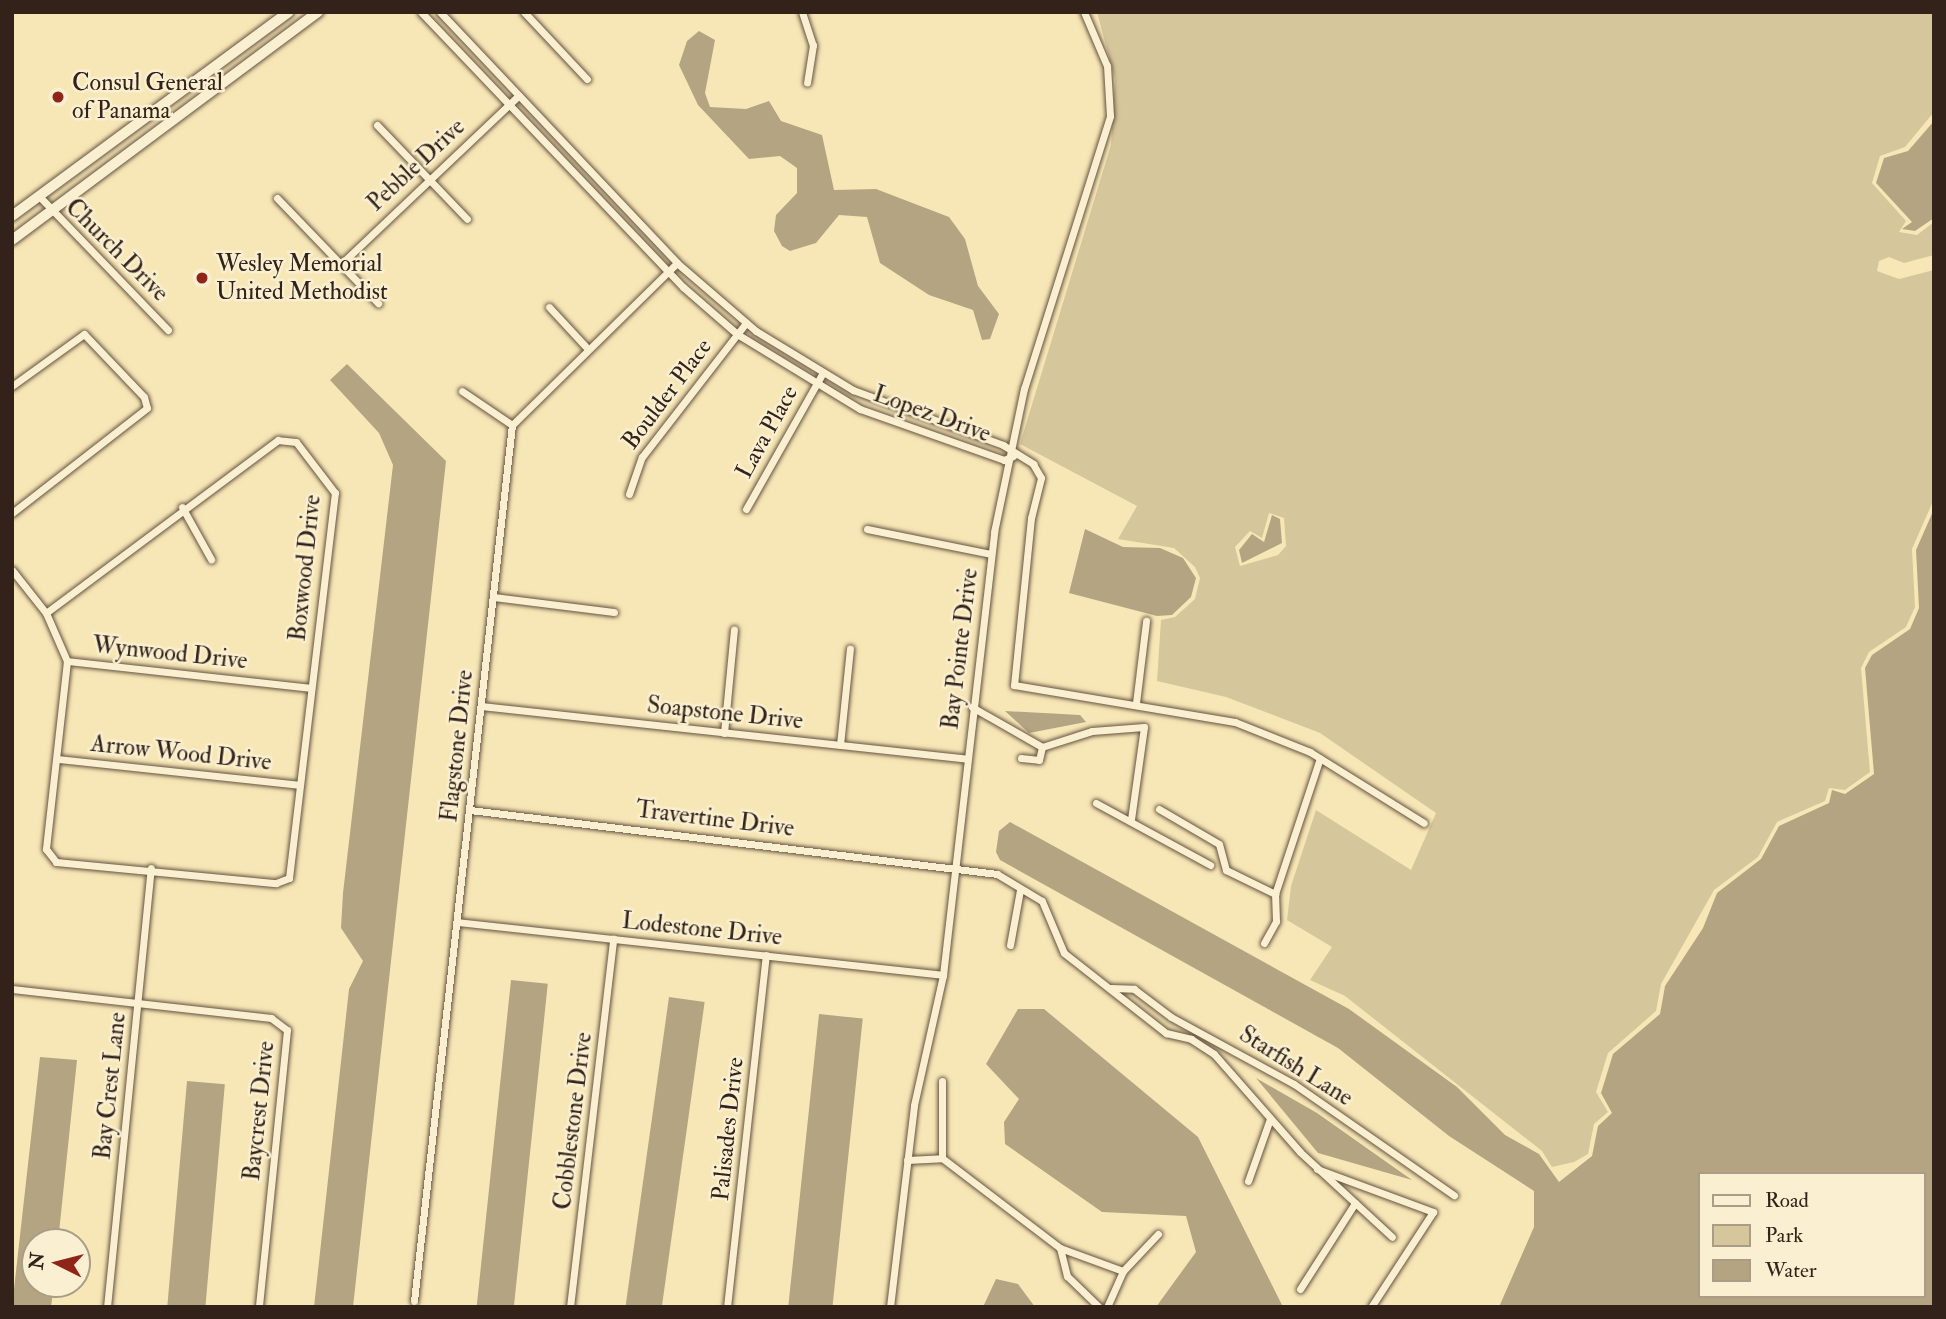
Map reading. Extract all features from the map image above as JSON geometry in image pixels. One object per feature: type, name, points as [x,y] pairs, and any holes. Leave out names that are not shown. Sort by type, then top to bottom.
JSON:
[{"type":"main road","points":[[12,216],[289,12]]},
{"type":"main road","points":[[12,240],[318,12]]},
{"type":"street","name":"Lopez Drive","points":[[421,12],[668,272],[737,334],[816,386],[912,430],[1004,460],[1013,456],[1003,445],[899,411],[822,374],[746,323],[677,263],[440,12]]},
{"type":"street","points":[[524,12],[587,79]]},
{"type":"street","points":[[802,12],[813,45],[807,83]]},
{"type":"street","name":"Bay Pointe Drive","points":[[890,1307],[907,1160],[943,975],[965,759],[991,554],[1013,456],[1024,389],[1110,116],[1107,66],[1084,12]]},
{"type":"street","name":"Pebble Drive","points":[[341,264],[519,95]]},
{"type":"street","points":[[377,125],[467,219]]},
{"type":"street","name":"Church Drive","points":[[39,197],[168,330]]},
{"type":"street","points":[[277,198],[379,303]]},
{"type":"street","points":[[462,391],[512,425],[587,348],[677,263]]},
{"type":"street","points":[[550,307],[587,348]]},
{"type":"street","name":"Boulder Place","points":[[629,494],[636,465],[746,323]]},
{"type":"street","points":[[12,386],[83,334],[144,397],[147,408],[12,513]]},
{"type":"street","name":"Lava Place","points":[[746,509],[822,374]]},
{"type":"street","name":"Flagstone Drive","points":[[414,1301],[512,425]]},
{"type":"street","name":"Boxwood Drive","points":[[46,613],[182,507],[278,440],[296,442],[330,479],[335,493],[289,878],[276,883],[151,868]]},
{"type":"street","points":[[1013,456],[1033,464],[1041,478],[1031,518],[1014,685],[1136,703],[1235,722],[1320,758],[1424,823]]},
{"type":"street","points":[[182,507],[211,559]]},
{"type":"street","points":[[867,529],[991,554]]},
{"type":"street","points":[[12,570],[46,613],[67,661],[47,849],[56,862],[151,868]]},
{"type":"street","points":[[493,597],[614,612]]},
{"type":"street","points":[[1136,703],[1146,621]]},
{"type":"street","points":[[724,733],[734,629]]},
{"type":"street","points":[[840,745],[850,649]]},
{"type":"street","name":"Wynwood Drive","points":[[67,661],[312,688]]},
{"type":"street","name":"Soapstone Drive","points":[[481,706],[965,759]]},
{"type":"street","points":[[972,707],[1042,747],[1091,731],[1144,727],[1131,818]]},
{"type":"street","points":[[1021,758],[1039,760],[1042,747]]},
{"type":"street","points":[[1264,943],[1276,921],[1276,894],[1320,758]]},
{"type":"street","name":"Arrow Wood Drive","points":[[58,759],[300,785]]},
{"type":"street","points":[[1096,803],[1131,818],[1210,865]]},
{"type":"street","points":[[1158,809],[1219,844],[1226,870],[1276,894]]},
{"type":"street","name":"Travertine Drive","points":[[470,810],[955,866],[997,874],[1041,901],[1065,953],[1166,1034],[1214,1054],[1317,1169],[1392,1237]]},
{"type":"street","name":"Bay Crest Lane","points":[[107,1307],[151,868]]},
{"type":"street","points":[[1010,946],[1020,890]]},
{"type":"street","name":"Lodestone Drive","points":[[457,922],[943,975]]},
{"type":"street","name":"Cobblestone Drive","points":[[570,1307],[613,939]]},
{"type":"street","name":"Palisades Drive","points":[[727,1307],[766,955]]},
{"type":"street","name":"Starfish Lane","points":[[1111,988],[1134,989],[1171,1017],[1294,1084],[1454,1195]]},
{"type":"street","name":"Baycrest Drive","points":[[12,989],[271,1018],[287,1030],[259,1307]]},
{"type":"street","points":[[942,1081],[942,1158]]},
{"type":"street","points":[[1248,1181],[1270,1119]]},
{"type":"street","points":[[907,1160],[942,1158],[1060,1248],[1123,1271]]},
{"type":"street","points":[[1317,1169],[1433,1212],[1371,1307]]},
{"type":"street","points":[[1300,1289],[1355,1203]]},
{"type":"street","points":[[1107,1307],[1123,1271],[1158,1234]]},
{"type":"street","points":[[1060,1248],[1067,1276],[1099,1307]]},
{"type":"green space","points":[[1097,12],[1934,12],[1934,112],[1905,147],[1880,156],[1872,183],[1906,221],[1899,232],[1917,235],[1934,222],[1934,255],[1904,263],[1889,257],[1879,261],[1877,271],[1899,279],[1934,270],[1934,499],[1912,549],[1915,607],[1906,627],[1869,652],[1861,668],[1870,772],[1845,790],[1829,788],[1825,801],[1777,822],[1758,857],[1714,890],[1661,984],[1656,1011],[1608,1053],[1596,1092],[1608,1112],[1594,1124],[1588,1154],[1574,1162],[1552,1167],[1542,1151],[1345,996],[1310,980],[1332,947],[1287,920],[1291,886],[1316,810],[1411,870],[1436,813],[1320,733],[1226,697],[1157,681],[1161,620],[1175,617],[1195,599],[1200,578],[1195,567],[1174,548],[1118,539],[1137,506],[1020,444],[1111,145],[1115,79]],"holes":[[[1269,513],[1284,518],[1286,546],[1278,555],[1240,566],[1235,547],[1250,531],[1262,538]]]},
{"type":"water","points":[[699,31],[715,40],[705,93],[710,107],[746,109],[769,101],[781,121],[822,135],[834,190],[876,189],[949,217],[965,239],[978,286],[999,314],[990,339],[982,340],[973,310],[929,295],[880,263],[867,217],[839,215],[816,243],[790,251],[782,246],[774,231],[776,215],[797,193],[797,168],[780,156],[749,159],[698,105],[679,65],[687,41]]},
{"type":"water","points":[[1934,121],[1934,218],[1915,231],[1902,229],[1912,222],[1876,183],[1884,158],[1908,151]]},
{"type":"water","points":[[347,364],[446,461],[353,1307],[314,1307],[349,989],[363,961],[341,928],[343,893],[393,465],[379,433],[330,380]]},
{"type":"water","points":[[1934,509],[1934,1307],[1499,1307],[1534,1227],[1534,1191],[1449,1136],[1338,1048],[1000,860],[996,852],[999,831],[1010,822],[1349,1009],[1457,1087],[1505,1135],[1539,1154],[1559,1182],[1592,1156],[1598,1126],[1612,1113],[1601,1093],[1613,1054],[1660,1014],[1665,986],[1703,928],[1717,893],[1761,859],[1779,826],[1829,803],[1832,790],[1845,794],[1874,774],[1865,668],[1872,655],[1910,629],[1919,608],[1916,550]]},
{"type":"water","points":[[1272,515],[1280,519],[1282,543],[1242,563],[1239,550],[1252,534],[1264,542]]},
{"type":"water","points":[[1085,529],[1123,547],[1160,548],[1183,558],[1196,578],[1191,597],[1172,615],[1157,616],[1069,593]]},
{"type":"water","points":[[1005,711],[1080,715],[1086,722],[1029,733]]},
{"type":"water","points":[[511,980],[548,984],[514,1307],[477,1307]]},
{"type":"water","points":[[669,997],[705,1002],[662,1307],[626,1306]]},
{"type":"water","points":[[1018,1009],[1044,1009],[1198,1137],[1283,1307],[1156,1307],[1196,1252],[1186,1216],[1102,1212],[1005,1144],[1004,1122],[1019,1099],[986,1064]]},
{"type":"water","points":[[819,1014],[863,1019],[832,1307],[788,1307]]},
{"type":"water","points":[[40,1057],[77,1060],[59,1228],[21,1228],[21,1298],[52,1298],[51,1307],[12,1307]]},
{"type":"water","points":[[1256,1078],[1317,1113],[1412,1180],[1318,1153]]},
{"type":"water","points":[[187,1081],[225,1084],[205,1307],[167,1307]]},
{"type":"water","points":[[996,1279],[1018,1284],[1035,1307],[983,1307]]},
{"type":"place","name":"Consul General of Panama","points":[[58,97]]},
{"type":"place","name":"Wesley Memorial United Methodist","points":[[202,278]]}]
